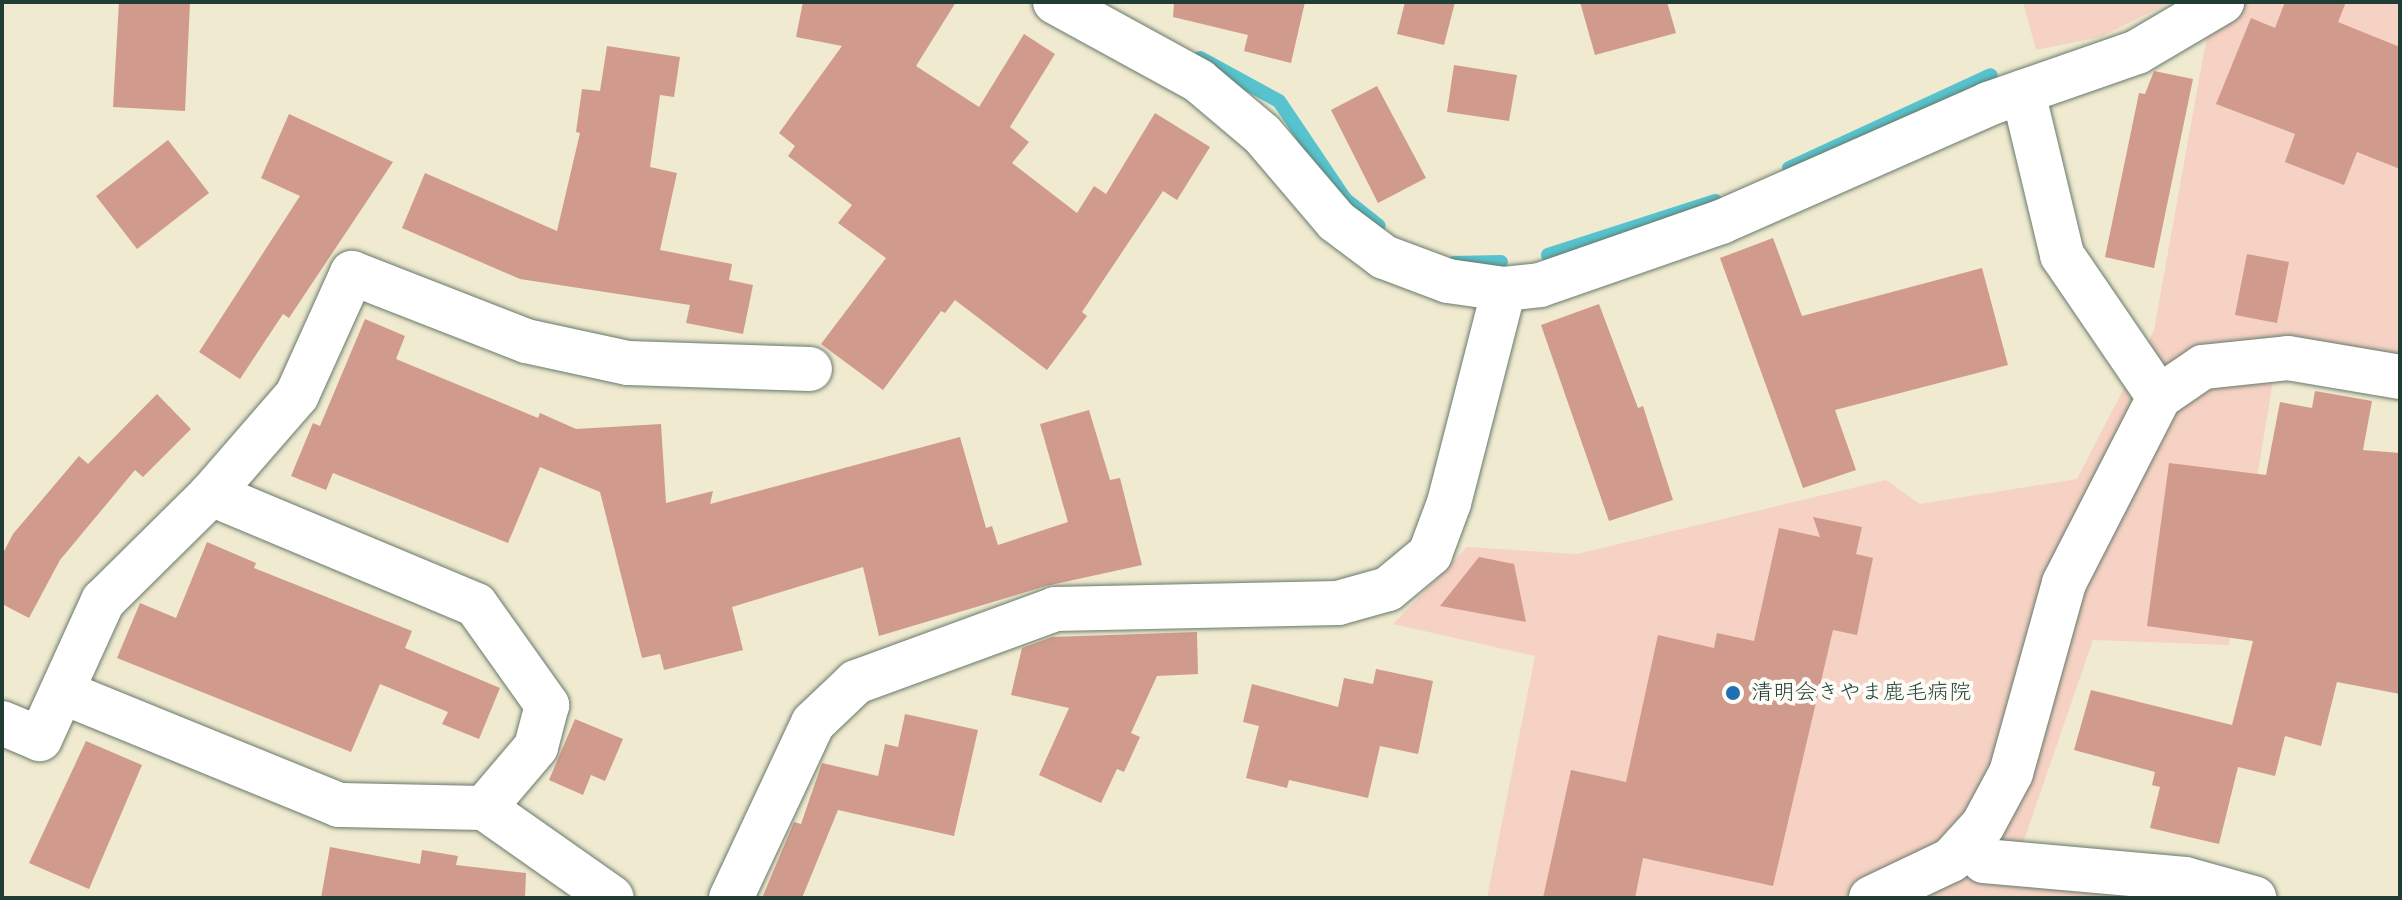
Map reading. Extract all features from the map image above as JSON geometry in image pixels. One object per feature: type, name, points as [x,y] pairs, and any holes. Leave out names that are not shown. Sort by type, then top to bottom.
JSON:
[{"type":"street","points":[[1055,2],[1199,81],[1262,134],[1336,221],[1384,257],[1448,281],[1504,289],[1540,285],[1721,222],[2023,92],[2137,52],[2222,2]]},
{"type":"street","points":[[2023,92],[2062,255],[2159,397]]},
{"type":"street","points":[[2,723],[40,739],[103,601],[211,494],[297,395],[352,273],[526,341],[614,360],[810,369]]},
{"type":"street","points":[[731,898],[813,723],[856,682],[1055,609],[1338,603],[1388,589],[1430,554],[1449,503],[1504,289]]},
{"type":"street","points":[[1871,898],[1951,860],[1983,825],[2011,773],[2064,583],[2159,397],[2203,367],[2288,358],[2400,377]]},
{"type":"street","points":[[211,494],[476,605],[547,705],[536,747],[484,808]]},
{"type":"street","points":[[62,692],[339,805],[484,808],[612,898]]},
{"type":"street","points":[[1966,844],[1984,861],[2185,879],[2254,898]]},
{"type":"shaded area","points":[[2023,2],[2171,2],[2101,37],[2036,50]]},
{"type":"shaded area","points":[[2213,2],[2400,2],[2400,358],[2280,339],[2229,645],[2093,640],[2012,875],[2202,898],[1487,898],[1535,656],[1393,624],[1467,547],[1577,554],[1886,480],[1920,504],[2077,479],[2154,330]]},
{"type":"building","points":[[119,2],[190,2],[185,111],[113,107]]},
{"type":"building","points":[[803,2],[956,2],[916,66],[979,107],[1024,34],[1055,54],[1010,127],[1029,142],[1012,163],[1077,213],[1094,186],[1106,194],[1155,113],[1210,147],[1177,200],[1163,191],[1082,312],[1087,316],[1047,370],[955,300],[945,313],[941,311],[883,390],[821,344],[886,258],[838,223],[852,205],[788,156],[795,146],[779,133],[842,46],[796,37]]},
{"type":"building","points":[[1174,2],[1305,2],[1291,63],[1244,51],[1248,35],[1173,17]]},
{"type":"building","points":[[1405,2],[1455,2],[1444,45],[1397,34]]},
{"type":"building","points":[[1580,2],[1667,2],[1676,33],[1595,55]]},
{"type":"building","points":[[2285,2],[2346,2],[2338,22],[2400,47],[2400,169],[2357,152],[2344,185],[2285,162],[2295,134],[2216,104],[2251,18],[2275,28]]},
{"type":"building","points":[[607,46],[680,57],[674,97],[660,95],[650,167],[677,173],[660,250],[732,264],[729,280],[753,285],[743,334],[686,323],[690,305],[520,279],[402,228],[425,173],[557,231],[580,133],[576,132],[582,89],[600,91]]},
{"type":"building","points":[[1454,65],[1517,75],[1509,121],[1447,112]]},
{"type":"building","points":[[2154,71],[2193,79],[2154,268],[2105,257],[2139,93],[2145,94]]},
{"type":"building","points":[[1377,86],[1426,178],[1378,203],[1331,110]]},
{"type":"building","points":[[289,114],[393,162],[289,318],[283,314],[240,379],[199,352],[300,196],[261,178]]},
{"type":"building","points":[[168,140],[209,193],[137,249],[96,196]]},
{"type":"building","points":[[1773,238],[1802,316],[1982,268],[2008,365],[1835,410],[1856,470],[1803,488],[1720,258]]},
{"type":"building","points":[[2247,254],[2289,262],[2277,323],[2235,315]]},
{"type":"building","points":[[1599,304],[1638,408],[1643,406],[1673,500],[1609,521],[1541,325]]},
{"type":"building","points":[[365,319],[405,336],[396,359],[538,418],[540,413],[576,429],[661,424],[666,503],[713,491],[710,504],[960,437],[986,528],[992,526],[998,545],[1068,522],[1040,424],[1089,410],[1110,480],[1120,478],[1142,565],[1046,586],[879,636],[863,567],[732,607],[743,650],[664,670],[660,654],[642,658],[600,492],[540,467],[508,543],[333,473],[326,490],[291,476],[313,423],[320,426]]},
{"type":"building","points":[[2315,391],[2372,401],[2363,450],[2400,453],[2400,694],[2337,682],[2321,746],[2285,736],[2275,776],[2238,767],[2219,844],[2150,828],[2160,787],[2152,785],[2155,772],[2074,750],[2091,690],[2232,725],[2253,641],[2147,626],[2169,463],[2266,475],[2280,402],[2312,408]]},
{"type":"building","points":[[157,394],[191,429],[143,477],[135,470],[60,560],[29,618],[2,604],[2,555],[13,534],[79,456],[88,464]]},
{"type":"building","name":"清明会きやま鹿毛病院","points":[[1813,517],[1862,527],[1856,554],[1873,558],[1857,635],[1833,630],[1773,886],[1643,858],[1635,898],[1543,898],[1571,770],[1626,782],[1658,635],[1714,648],[1717,633],[1754,641],[1779,528],[1820,537]]},
{"type":"building","points":[[207,542],[256,563],[254,568],[412,631],[405,648],[500,688],[479,739],[442,724],[448,712],[380,684],[351,752],[117,658],[140,603],[176,618]]},
{"type":"building","points":[[1479,557],[1514,564],[1526,622],[1440,606]]},
{"type":"building","points":[[1197,632],[1198,674],[1157,676],[1131,733],[1140,737],[1124,772],[1117,769],[1101,803],[1039,775],[1069,708],[1011,695],[1022,648],[1052,637]]},
{"type":"building","points":[[1376,669],[1433,681],[1418,754],[1380,746],[1368,798],[1289,780],[1287,788],[1246,778],[1259,726],[1243,722],[1252,684],[1338,707],[1344,678],[1373,684]]},
{"type":"building","points":[[905,714],[978,730],[954,836],[838,810],[802,898],[762,898],[794,822],[801,824],[822,763],[878,776],[885,744],[898,747]]},
{"type":"building","points":[[575,719],[623,739],[605,781],[591,775],[583,795],[549,780]]},
{"type":"building","points":[[86,741],[142,765],[89,889],[29,863]]},
{"type":"building","points":[[330,847],[420,864],[422,850],[458,856],[456,865],[526,873],[525,898],[321,898]]},
{"type":"waterway","points":[[1200,58],[1279,101],[1345,199],[1379,226]]},
{"type":"waterway","points":[[1789,168],[1991,75]]},
{"type":"waterway","points":[[1548,255],[1715,201]]},
{"type":"waterway","points":[[1454,263],[1501,262]]},
{"type":"place","name":"清明会きやま鹿毛病院","points":[[1733,693]]}]
